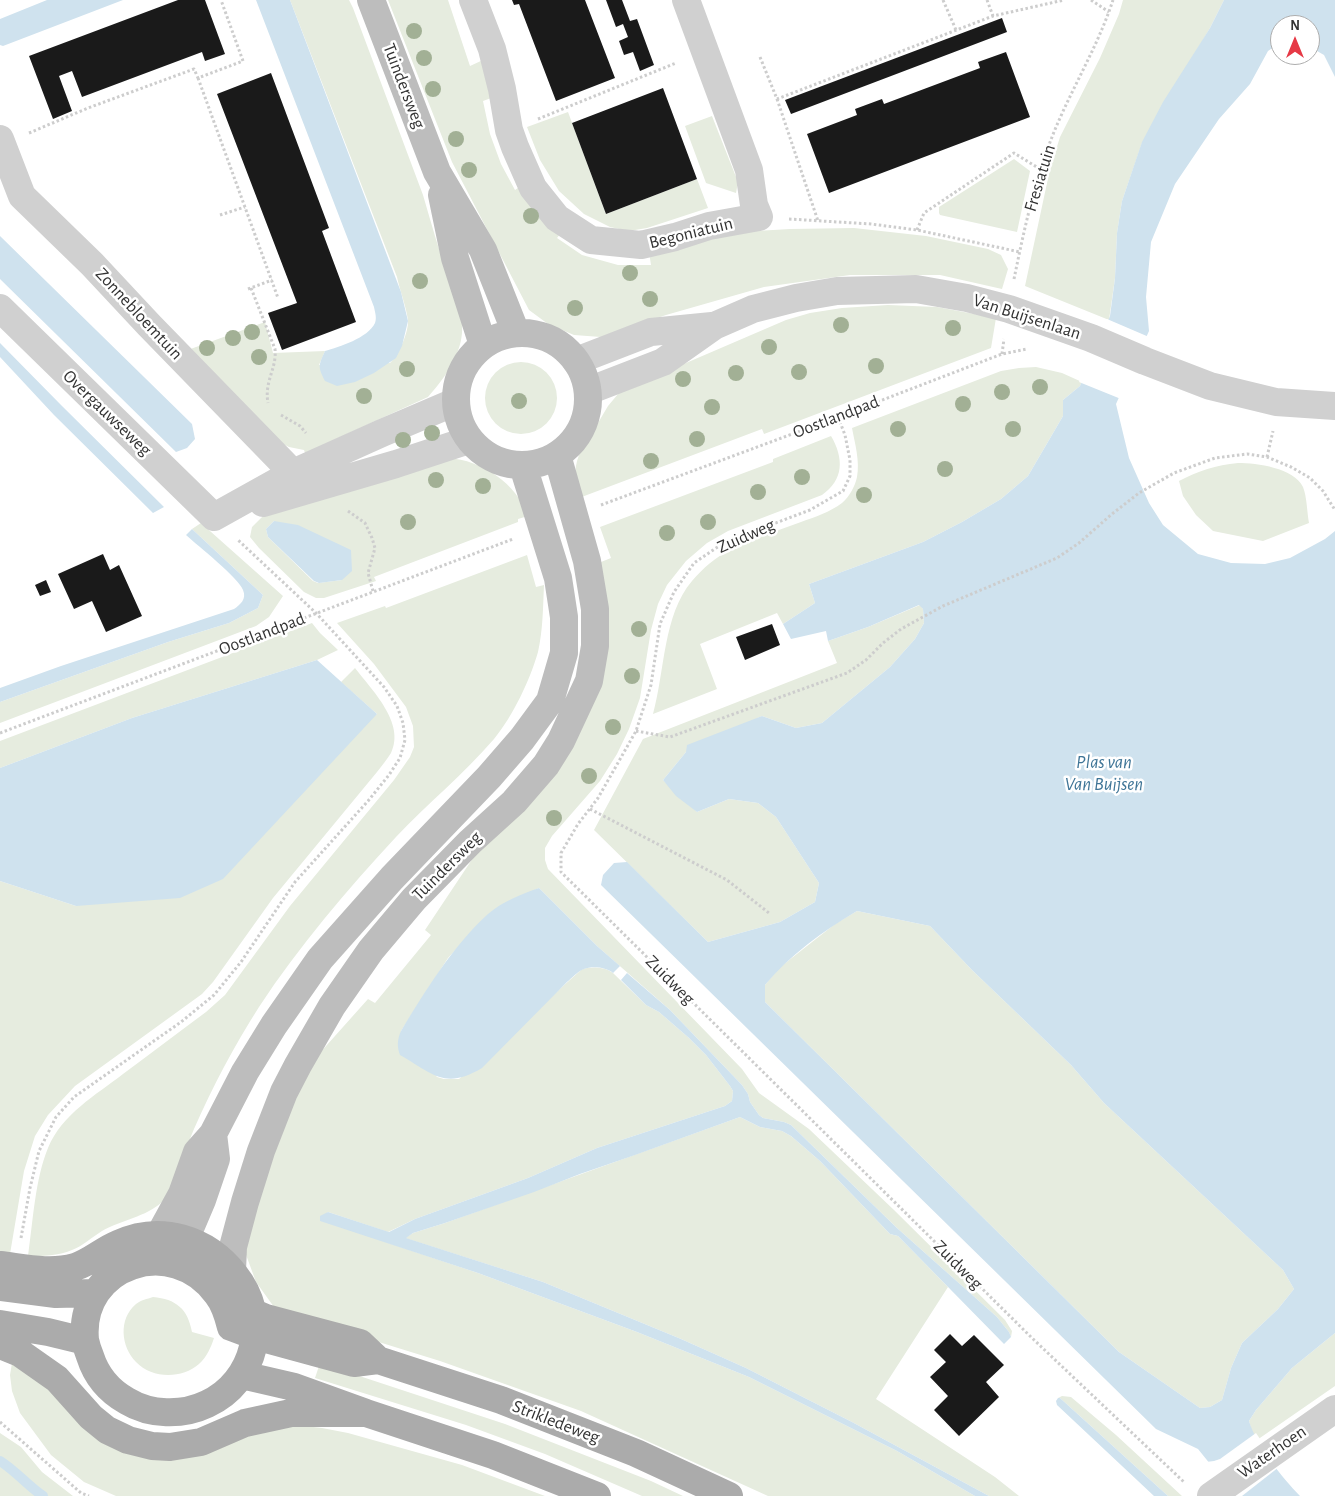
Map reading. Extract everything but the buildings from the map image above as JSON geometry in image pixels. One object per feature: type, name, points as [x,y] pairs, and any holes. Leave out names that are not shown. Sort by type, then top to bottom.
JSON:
[{"type":"main road","name":"Tuindersweg","points":[[371,0],[438,172],[483,250],[516,333]]},
{"type":"main road","name":"Tuindersweg","points":[[438,172],[455,258],[483,345]]},
{"type":"main road","points":[[516,333],[534,334],[550,339],[564,348],[576,361],[584,375],[588,391],[588,410],[582,428],[572,444],[547,461],[524,466],[503,463],[484,454],[469,440],[460,422],[455,402],[458,380],[468,361],[483,345],[494,339],[516,333]]},
{"type":"main road","name":"Tuindersweg","points":[[232,1271],[233,1247],[245,1202],[262,1151],[298,1065],[332,1006],[371,950],[414,899],[470,842],[514,802],[546,765],[561,741],[589,681],[595,646],[595,610],[587,561],[557,456]]},
{"type":"main road","name":"Tuindersweg","points":[[173,1246],[202,1200],[216,1159],[214,1134],[245,1072],[274,1025],[320,960],[392,878],[488,777],[526,734],[550,701],[564,653],[564,617],[558,578],[524,466]]},
{"type":"main road","points":[[5,1273],[59,1270],[76,1266],[128,1239],[146,1235],[173,1246],[202,1246],[232,1271],[242,1286],[248,1298],[254,1324],[251,1355],[242,1375],[233,1387],[220,1398],[189,1410],[170,1413],[152,1411],[134,1406],[116,1395],[102,1380],[92,1362],[86,1341],[86,1321],[90,1306],[96,1293],[107,1280],[120,1270],[138,1263],[157,1260],[173,1246]]},
{"type":"main road","points":[[173,1246],[193,1271],[207,1281],[218,1295],[225,1308],[231,1327],[254,1324]]},
{"type":"main road","points":[[5,1273],[56,1294],[96,1293]]},
{"type":"main road","points":[[0,1324],[86,1341]]},
{"type":"main road","name":"Strikledeweg","points":[[254,1324],[354,1363],[378,1360],[501,1400],[636,1453],[729,1496]]},
{"type":"main road","points":[[0,1345],[20,1353],[57,1379],[91,1417],[107,1430],[128,1440],[152,1446],[170,1447],[201,1442],[245,1423],[291,1413],[366,1413]]},
{"type":"main road","points":[[242,1375],[294,1387],[493,1455],[597,1496]]},
{"type":"street","name":"Begoniatuin","points":[[473,0],[492,49],[502,89],[509,130],[533,188],[557,218],[591,240],[641,245],[709,226],[759,217]]},
{"type":"street","points":[[686,0],[748,170],[754,204],[759,217]]},
{"type":"street","name":"Zonnebloemtuin","points":[[1,142],[22,196],[92,264],[293,473]]},
{"type":"street","name":"Van Buijsenlaan","points":[[588,391],[663,362],[714,326],[753,309],[796,298],[837,291],[916,290],[967,298],[1008,309],[1091,338],[1210,386],[1276,402],[1335,406]]},
{"type":"street","name":"Overgauwseweg","points":[[0,308],[214,517]]},
{"type":"street","name":"Van Buijsenlaan","points":[[576,361],[651,332],[714,326]]},
{"type":"street","points":[[214,517],[293,473],[455,402]]},
{"type":"street","points":[[214,517],[396,464],[469,440]]},
{"type":"street","name":"Waterhoen","points":[[1208,1491],[1273,1453],[1335,1408]]},
{"type":"path","points":[[198,78],[243,61],[221,0]]},
{"type":"path","points":[[943,0],[956,30]]},
{"type":"path","points":[[987,0],[993,16]]},
{"type":"path","points":[[777,99],[993,16],[1064,0]]},
{"type":"path","points":[[1091,0],[1109,12]]},
{"type":"path","name":"Fresiatuin","points":[[1002,354],[1008,309],[1040,169],[1054,132],[1094,49],[1113,0]]},
{"type":"path","points":[[509,130],[704,51]]},
{"type":"path","points":[[760,57],[777,99],[818,221]]},
{"type":"path","points":[[1,142],[194,69],[278,298]]},
{"type":"path","points":[[917,230],[924,213],[1014,153],[1040,169]]},
{"type":"path","points":[[220,215],[245,207]]},
{"type":"path","points":[[759,217],[871,224],[917,230],[1020,252]]},
{"type":"path","points":[[248,289],[272,280]]},
{"type":"path","name":"Oostlandpad","points":[[594,508],[1002,354],[1028,349]]},
{"type":"path","name":"Zuidweg","points":[[838,417],[845,435],[850,460],[850,476],[843,491],[810,510],[725,542],[694,563],[674,592],[660,624],[652,685],[636,731],[598,798],[561,853],[562,872],[1032,1338],[1208,1491]]},
{"type":"path","points":[[1267,457],[1274,430]]},
{"type":"path","points":[[636,731],[670,737],[847,673],[866,660],[901,628],[943,606],[1057,558],[1139,493],[1174,473],[1215,458],[1247,454],[1267,457],[1291,467],[1310,478],[1323,491],[1335,510]]},
{"type":"path","points":[[5,1273],[39,1150],[56,1117],[74,1097],[173,1027],[214,995],[241,962],[295,882],[389,776],[400,758],[405,740],[403,723],[397,706],[384,687],[316,613],[214,517]]},
{"type":"path","name":"Oostlandpad","points":[[0,733],[514,538]]},
{"type":"path","points":[[590,809],[727,880],[769,913]]},
{"type":"path","points":[[0,1422],[81,1493],[89,1496]]},
{"type":"shaded area","points":[[290,0],[349,0],[423,195],[462,319],[461,342],[455,359],[440,383],[428,397],[305,453],[304,450],[289,447],[277,441],[185,351],[265,322],[273,353],[325,351],[319,365],[390,363],[400,349],[405,336],[408,320],[397,277]]},
{"type":"shaded area","points":[[388,0],[448,0],[470,66],[483,60],[494,97],[483,101],[490,134],[501,164],[515,190],[525,183],[565,228],[557,238],[582,255],[618,265],[651,265],[649,252],[722,233],[854,228],[926,236],[988,249],[1001,255],[1008,269],[1002,289],[940,275],[850,275],[764,287],[666,315],[601,337],[574,335],[548,324],[529,310],[452,162]]},
{"type":"shaded area","points":[[1123,0],[1224,0],[1210,28],[1142,143],[1122,201],[1109,320],[1025,286],[1050,169],[1060,137],[1100,58]]},
{"type":"shaded area","points":[[568,112],[606,214],[697,179],[708,208],[647,228],[629,231],[610,227],[584,214],[559,191],[540,160],[527,127]]},
{"type":"shaded area","points":[[712,116],[738,182],[736,193],[706,183],[685,126]]},
{"type":"shaded area","points":[[1014,159],[1030,171],[1017,232],[940,215],[939,207]]},
{"type":"shaded area","points":[[888,305],[937,307],[996,318],[991,348],[764,434],[762,429],[579,498],[575,477],[579,455],[608,406],[618,394],[644,379],[786,320],[810,313],[842,308]]},
{"type":"shaded area","points":[[521,362],[541,368],[551,378],[557,398],[551,418],[541,428],[521,434],[501,428],[491,418],[485,398],[491,378],[501,368]]},
{"type":"shaded area","points":[[1036,367],[1062,373],[1082,382],[1080,386],[1063,400],[1063,416],[1028,476],[1001,499],[923,542],[809,584],[815,603],[783,624],[777,613],[700,644],[717,689],[653,714],[670,627],[682,595],[692,581],[710,563],[730,550],[756,538],[822,514],[842,503],[852,491],[858,471],[858,459],[852,428],[1001,371]]},
{"type":"shaded area","points":[[831,436],[838,452],[840,468],[835,483],[829,489],[822,495],[728,531],[707,543],[686,561],[667,585],[658,604],[651,630],[640,698],[629,729],[617,754],[600,781],[552,836],[545,848],[545,860],[548,869],[742,1069],[759,1093],[809,1129],[894,1210],[1005,1320],[1012,1331],[1011,1337],[997,1317],[897,1228],[791,1125],[763,1118],[759,1115],[742,1085],[670,1010],[597,946],[539,888],[501,906],[489,914],[448,958],[401,1031],[437,1077],[459,1079],[581,970],[597,968],[606,969],[613,973],[646,1005],[659,1012],[689,1038],[706,1055],[730,1086],[733,1091],[732,1101],[725,1106],[597,1148],[528,1178],[415,1219],[388,1232],[328,1212],[320,1220],[478,1273],[637,1332],[749,1377],[897,1451],[975,1496],[768,1496],[581,1411],[440,1361],[298,1317],[274,1307],[256,1282],[245,1252],[249,1217],[304,1075],[318,1055],[368,999],[375,1003],[431,935],[425,930],[483,843],[578,734],[596,564],[611,558],[600,527],[773,462],[773,459]]},
{"type":"shaded area","points":[[448,458],[473,463],[497,476],[516,494],[528,516],[518,519],[518,522],[374,577],[376,581],[324,598],[316,598],[304,592],[250,537],[252,527],[263,516]],"holes":[[[274,521],[342,580],[318,583],[313,581],[268,537],[266,529]]]},
{"type":"shaded area","points":[[1238,463],[1274,468],[1292,475],[1303,487],[1309,523],[1263,541],[1213,531],[1196,515],[1183,496],[1179,481],[1207,469]]},
{"type":"shaded area","points":[[201,523],[283,596],[269,617],[256,626],[0,723],[0,702],[168,642],[229,623],[258,608],[263,595],[192,529]]},
{"type":"shaded area","points":[[527,555],[536,587],[544,585],[541,635],[538,652],[526,686],[501,730],[482,752],[408,824],[360,877],[307,940],[274,984],[241,1036],[216,1082],[194,1129],[171,1188],[162,1202],[141,1215],[109,1227],[72,1250],[56,1255],[28,1256],[40,1173],[48,1148],[62,1125],[91,1098],[206,1012],[225,995],[290,906],[394,780],[410,757],[414,747],[413,726],[406,707],[374,664],[337,623],[385,606],[386,608]]},
{"type":"shaded area","points":[[920,605],[923,609],[924,623],[915,639],[890,667],[822,723],[796,728],[762,716],[686,752],[663,780],[697,812],[729,799],[758,803],[776,817],[819,883],[815,902],[780,922],[708,942],[594,830],[643,739],[837,663],[828,641],[868,627]]},
{"type":"shaded area","points":[[312,623],[338,650],[317,660],[132,718],[0,768],[0,741]]},
{"type":"shaded area","points":[[355,668],[385,707],[390,718],[394,730],[394,742],[391,753],[273,898],[213,982],[202,994],[75,1086],[48,1115],[35,1136],[24,1171],[10,1254],[0,1253],[0,881],[76,906],[377,714],[341,682]]},
{"type":"shaded area","points":[[857,911],[930,926],[972,970],[1071,1065],[1104,1103],[1283,1270],[1294,1289],[1278,1309],[1242,1343],[1231,1368],[1222,1400],[1210,1407],[1200,1408],[1119,1352],[765,1002],[765,985],[779,968],[835,924]]},
{"type":"shaded area","points":[[740,1117],[760,1127],[782,1131],[791,1136],[820,1161],[890,1234],[898,1236],[948,1287],[876,1399],[995,1477],[1019,1496],[989,1496],[852,1422],[746,1368],[681,1339],[543,1282],[405,1238],[413,1233]]},
{"type":"shaded area","points":[[153,1297],[168,1300],[180,1307],[187,1317],[192,1332],[214,1338],[204,1358],[192,1369],[167,1375],[150,1372],[136,1362],[127,1349],[124,1333],[126,1317],[136,1304]]},
{"type":"shaded area","points":[[1335,1333],[1335,1386],[1257,1440],[1252,1432],[1249,1421],[1256,1410],[1292,1368]]},
{"type":"shaded area","points":[[12,1363],[33,1374],[112,1444],[249,1434],[296,1425],[322,1428],[348,1433],[462,1465],[545,1496],[116,1496],[84,1482],[51,1455],[20,1413],[12,1391],[10,1375]]},
{"type":"shaded area","points":[[320,1363],[505,1424],[651,1481],[683,1496],[642,1496],[545,1454],[466,1425],[315,1378]]},
{"type":"shaded area","points":[[1062,1396],[1071,1397],[1116,1435],[1182,1496],[1168,1496],[1058,1398]]},
{"type":"shaded area","points":[[0,1433],[21,1447],[42,1472],[73,1496],[0,1496]]},
{"type":"water","points":[[47,0],[123,0],[3,46],[0,45],[0,19]]},
{"type":"water","points":[[256,0],[290,0],[401,292],[408,321],[402,346],[396,358],[374,373],[355,382],[337,386],[325,381],[320,369],[320,363],[325,351],[353,341],[371,328],[376,319],[374,307]]},
{"type":"water","name":"Plas van Van Buijsen","points":[[1224,0],[1335,0],[1335,77],[1324,55],[1320,53],[1320,15],[1270,15],[1270,50],[1250,84],[1219,119],[1175,184],[1151,242],[1146,297],[1149,331],[1116,404],[1129,458],[1149,503],[1163,525],[1198,554],[1231,563],[1265,564],[1290,558],[1325,539],[1335,531],[1335,1333],[1292,1368],[1249,1421],[1264,1451],[1278,1471],[1300,1496],[1236,1496],[1198,1449],[1156,1429],[601,885],[603,875],[614,863],[627,862],[708,942],[780,922],[815,902],[819,883],[776,817],[758,803],[729,799],[697,812],[676,796],[663,780],[686,752],[687,745],[762,716],[796,728],[822,723],[890,667],[915,639],[924,623],[923,609],[919,605],[868,627],[828,641],[826,631],[791,639],[783,624],[815,603],[809,584],[923,542],[1001,499],[1028,476],[1063,416],[1063,400],[1080,386],[1110,316],[1115,278],[1117,233],[1122,201],[1142,142],[1163,102],[1210,28]],"holes":[[[857,911],[930,926],[972,970],[1071,1065],[1104,1103],[1283,1270],[1294,1289],[1278,1309],[1242,1343],[1231,1368],[1222,1400],[1210,1407],[1200,1408],[1119,1352],[765,1002],[765,985],[785,964],[820,935]]]},
{"type":"water","points":[[0,236],[192,424],[195,439],[187,448],[176,452],[0,279]]},
{"type":"water","points":[[0,343],[164,507],[153,513],[54,415],[0,357]]},
{"type":"water","points":[[274,521],[298,525],[351,550],[352,571],[342,580],[319,583],[314,581],[268,537],[266,529]]},
{"type":"water","points":[[192,529],[263,595],[258,608],[229,623],[168,642],[0,702],[0,688],[234,609],[238,606],[244,596],[243,590],[226,570],[186,535]]},
{"type":"water","points":[[317,660],[377,714],[223,879],[180,898],[76,906],[0,881],[0,768],[132,718]]},
{"type":"water","points":[[539,888],[597,946],[620,966],[613,973],[607,969],[595,967],[580,971],[482,1068],[469,1075],[448,1079],[439,1077],[400,1055],[398,1043],[401,1031],[430,985],[463,940],[494,909],[513,898]]},
{"type":"water","points":[[627,973],[670,1010],[742,1085],[759,1115],[763,1118],[791,1125],[897,1228],[997,1317],[1011,1337],[1004,1344],[898,1236],[890,1234],[820,1161],[791,1136],[782,1131],[760,1127],[740,1117],[534,1192],[413,1233],[406,1238],[543,1282],[681,1339],[746,1368],[852,1422],[989,1496],[975,1496],[897,1451],[749,1377],[637,1332],[478,1273],[320,1221],[320,1216],[328,1212],[389,1232],[415,1219],[528,1178],[597,1148],[725,1106],[732,1101],[733,1091],[706,1055],[659,1012],[646,1005],[621,980]]},
{"type":"water","points":[[1058,1398],[1168,1496],[1154,1496],[1057,1405],[1056,1401]]},
{"type":"pier","points":[[1107,319],[1149,337],[1121,399],[1079,382]]},
{"type":"pier","points":[[1256,1433],[1279,1467],[1242,1496],[1233,1496],[1206,1462],[1220,1459]]},
{"type":"waterway","points":[[0,1461],[43,1496]]}]
